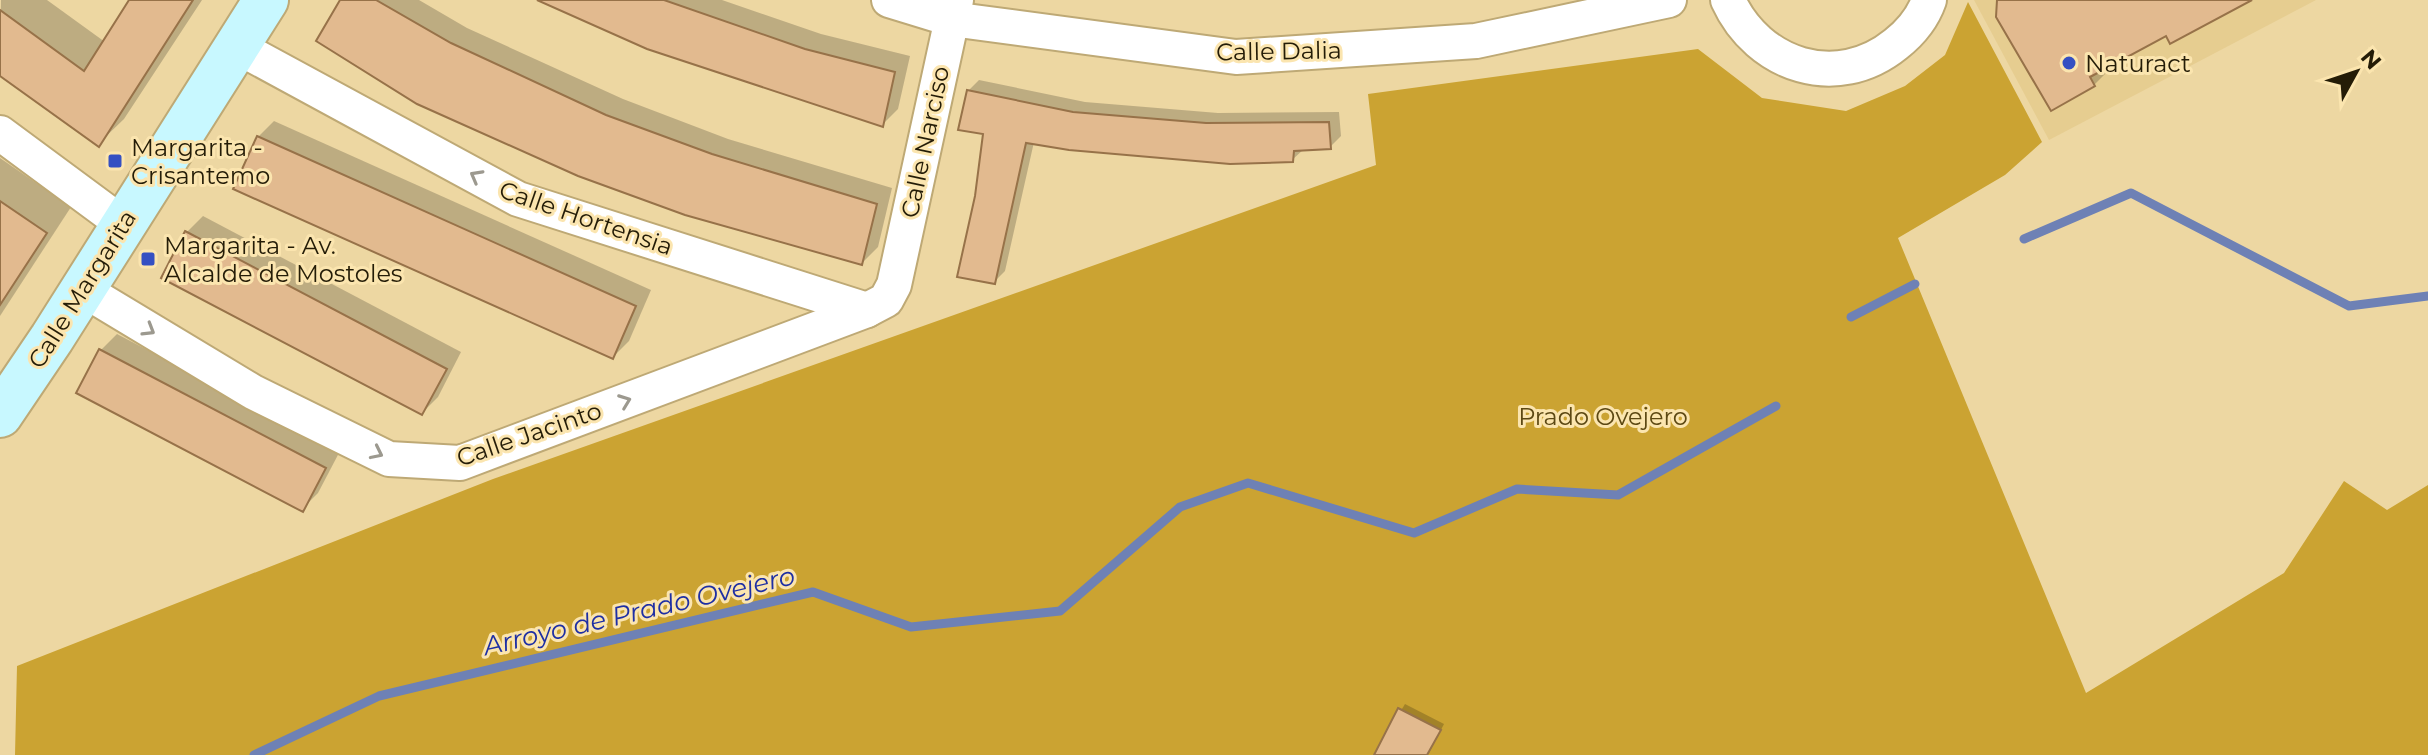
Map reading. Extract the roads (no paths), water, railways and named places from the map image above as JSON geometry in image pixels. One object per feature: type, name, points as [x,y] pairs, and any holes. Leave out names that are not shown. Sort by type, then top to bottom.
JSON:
[{"type":"street","name":"Calle Margarita","points":[[0,415],[266,0]]},
{"type":"street","name":"Calle Dalia","points":[[889,0],[1236,57],[1476,41],[1669,0]]},
{"type":"street","points":[[1728,0],[1737,21],[1762,47],[1793,63],[1824,69],[1855,66],[1884,54],[1908,34],[1929,0]]},
{"type":"street","name":"Calle Narciso","points":[[894,285],[954,9]]},
{"type":"street","name":"Calle Hortensia","points":[[236,46],[518,199],[867,310]]},
{"type":"street","points":[[0,133],[123,224]]},
{"type":"street","points":[[728,266],[769,288],[785,303],[788,312],[786,321],[766,348]]},
{"type":"street","name":"Calle Jacinto","points":[[82,289],[253,392],[389,459],[460,463],[867,310],[886,300],[894,285]]},
{"type":"waterway","name":"Arroyo de Prado Ovejero","points":[[2024,239],[2131,193],[2349,306],[2428,296]]},
{"type":"waterway","name":"Arroyo de Prado Ovejero","points":[[1851,317],[1915,284]]},
{"type":"waterway","name":"Arroyo de Prado Ovejero","points":[[254,755],[379,696],[813,592],[911,627],[1060,611],[1180,507],[1248,483],[1414,533],[1517,489],[1618,495],[1776,406]]},
{"type":"place","name":"Naturact","points":[[2069,63]]},
{"type":"place","name":"Margarita - Crisantemo","points":[[115,161]]},
{"type":"place","name":"Margarita - Av. Alcalde de Mostoles","points":[[148,259]]},
{"type":"park label","name":"Prado Ovejero","points":[[1603,416]]}]
